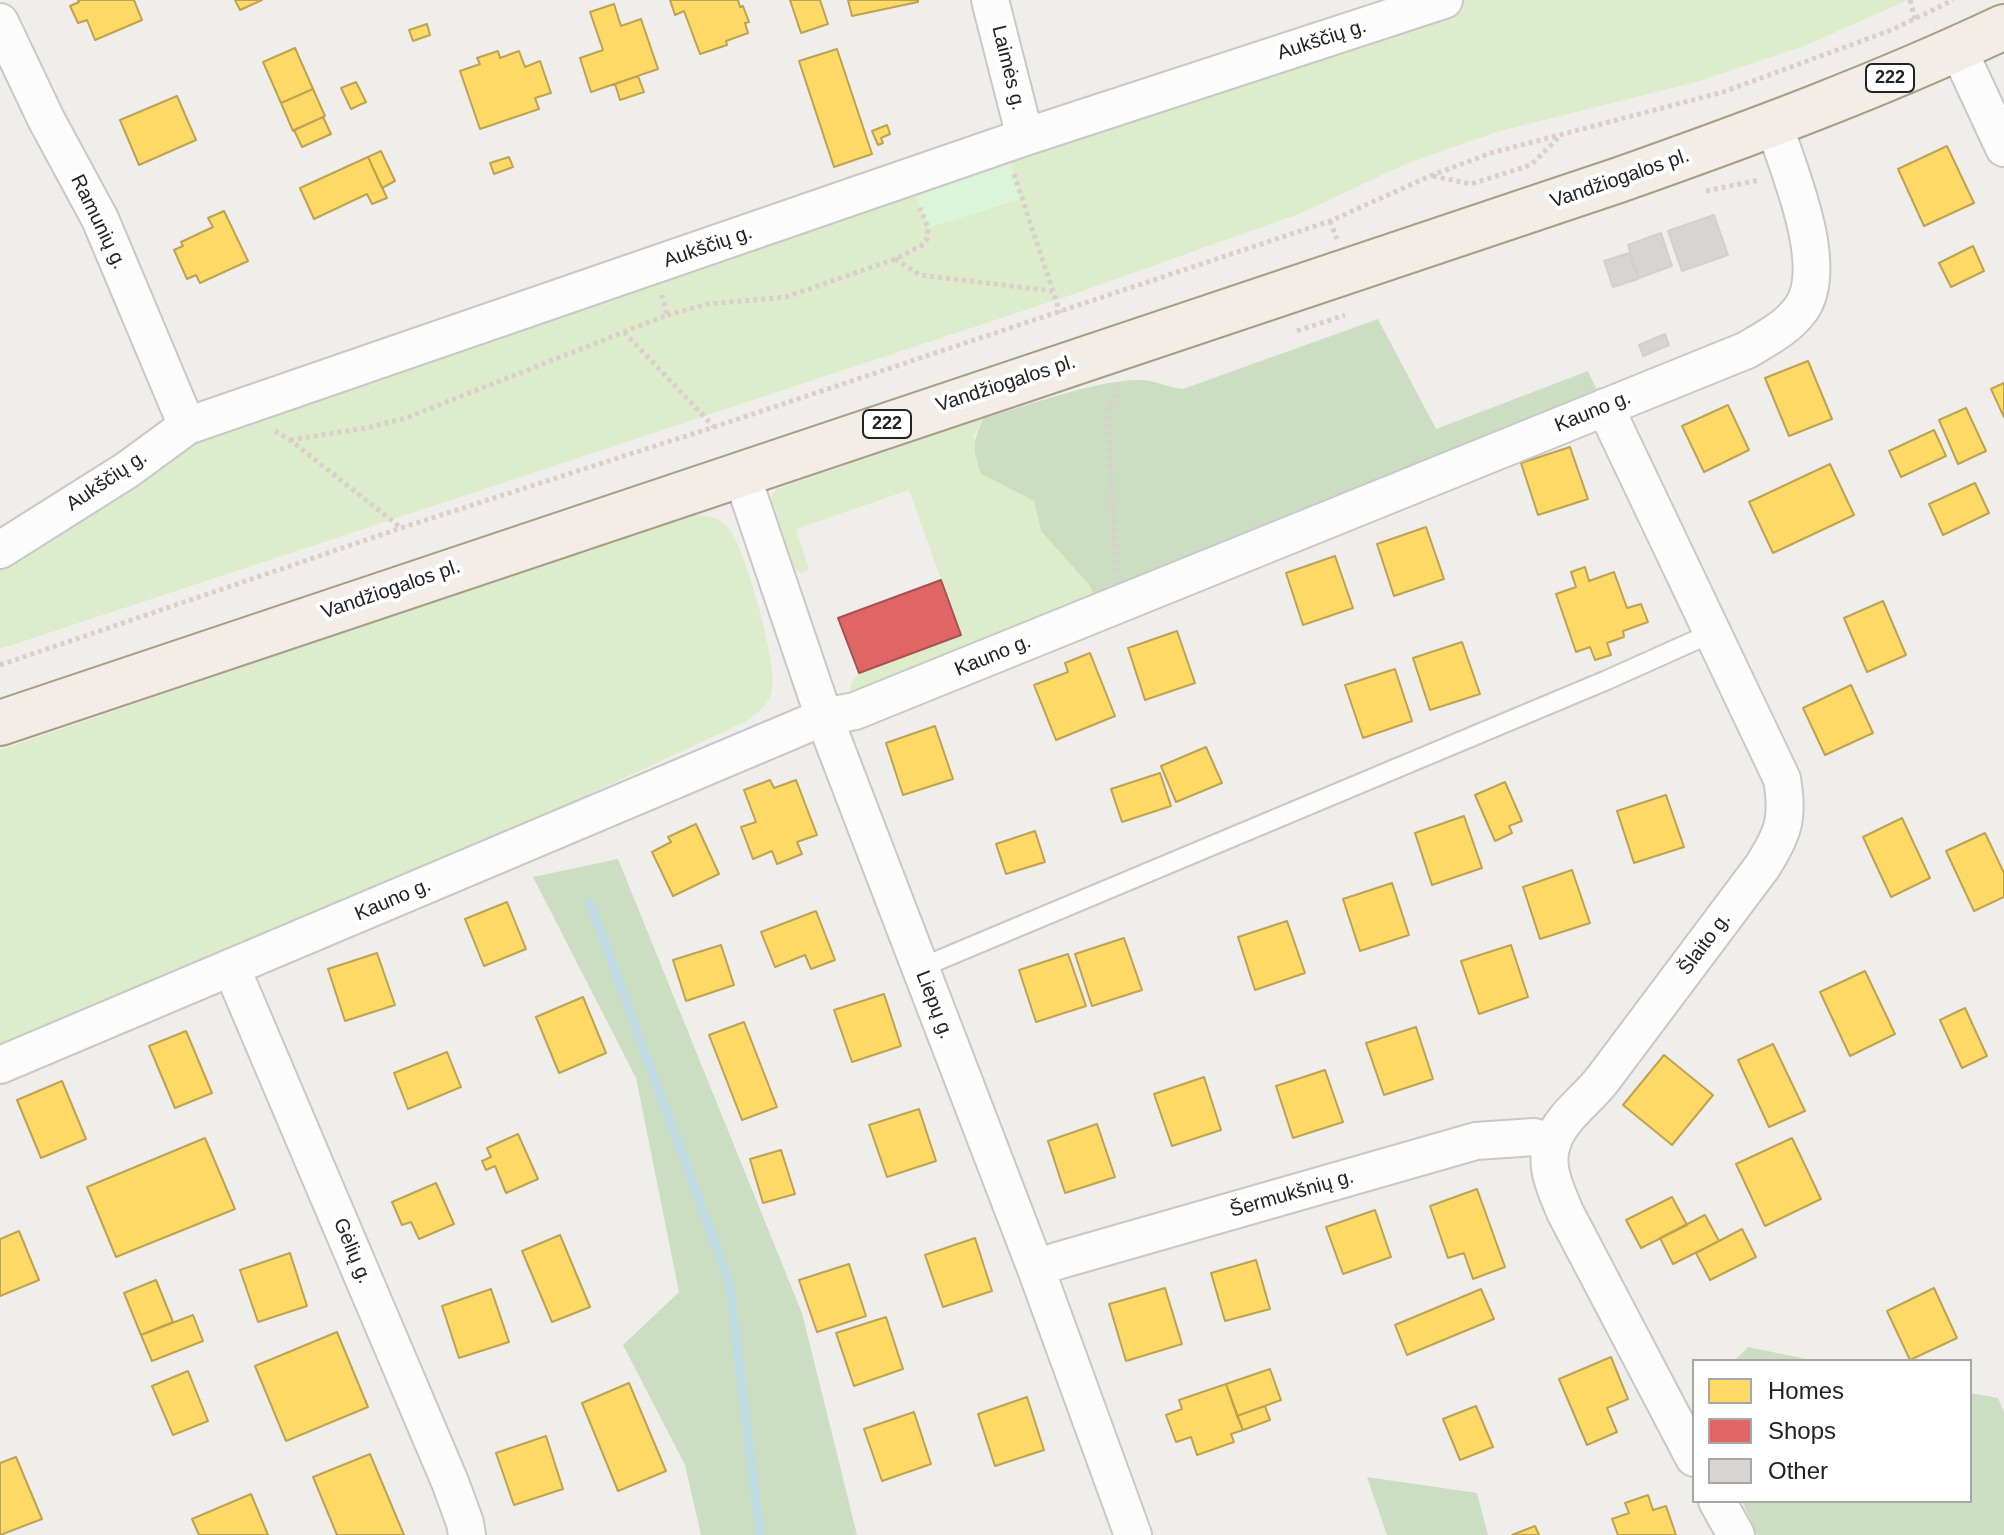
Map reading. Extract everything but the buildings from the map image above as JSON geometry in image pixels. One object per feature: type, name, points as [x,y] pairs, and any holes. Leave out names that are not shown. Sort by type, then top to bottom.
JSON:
[{"type":"main road","name":"Vandžiogalos pl.","points":[[0,723],[1574,196],[1774,125],[2004,27]]},
{"type":"street","name":"Laimės g.","points":[[990,0],[1016,140]]},
{"type":"street","name":"Aukščių g.","points":[[0,550],[127,470],[187,426],[1016,140],[1444,0]]},
{"type":"street","name":"Ramunių g.","points":[[0,22],[46,119],[100,219],[187,426]]},
{"type":"street","points":[[1958,49],[2004,148]]},
{"type":"street","name":"Kauno g.","points":[[0,1065],[824,717],[855,711],[1747,350],[1786,327],[1810,292],[1813,271],[1811,248],[1774,125]]},
{"type":"street","name":"Šlaito g.","points":[[1552,1142],[1566,1119],[1598,1085],[1762,867],[1779,839],[1786,818],[1782,779],[1605,407]]},
{"type":"street","name":"Liepų g.","points":[[741,473],[824,717],[1036,1269],[1133,1535]]},
{"type":"street","name":"Gėlių g.","points":[[232,969],[450,1482],[467,1535]]},
{"type":"street","name":"Šermukšnių g.","points":[[1036,1269],[1476,1141],[1534,1137],[1552,1142]]},
{"type":"street","points":[[1552,1142],[1549,1163],[1553,1184],[1565,1212],[1692,1454]]},
{"type":"street","points":[[1718,1503],[1736,1535]]},
{"type":"lane","points":[[920,968],[1593,686],[1714,632]]},
{"type":"path","points":[[0,665],[401,528],[1060,313],[1330,221],[1430,176],[1491,153],[1723,92],[1894,29],[1953,0]]},
{"type":"path","points":[[1430,176],[1471,184],[1531,165],[1560,136]]},
{"type":"path","points":[[1016,140],[1021,199],[1060,313]]},
{"type":"path","points":[[290,440],[406,418],[667,315],[708,304],[786,297],[895,259],[921,246],[927,239],[928,228],[909,177]]},
{"type":"path","points":[[895,259],[920,275],[1053,291]]},
{"type":"path","points":[[653,266],[667,315]]},
{"type":"path","points":[[624,332],[714,427]]},
{"type":"path","points":[[1117,605],[1108,411],[1120,384]]},
{"type":"path","points":[[236,408],[290,440],[401,528]]},
{"type":"green space","points":[[1444,0],[1908,0],[1804,46],[1696,82],[1496,132],[1408,163],[1301,213],[1074,294],[0,649],[0,550],[187,426]]},
{"type":"green space","points":[[1006,144],[1021,199],[928,228],[909,177]]},
{"type":"green space","points":[[1378,319],[1436,429],[1588,371],[1599,395],[1348,498],[1315,504],[1232,543],[1100,612],[1090,586],[1041,531],[1034,501],[981,474],[975,445],[984,418],[1084,388],[1124,381],[1146,380],[1183,389]]},
{"type":"green space","points":[[984,418],[974,435],[981,474],[1034,501],[1041,531],[1090,586],[1100,612],[850,697],[851,683],[859,673],[961,635],[909,490],[796,529],[809,569],[802,574],[785,550],[771,497],[776,489]]},
{"type":"green space","points":[[692,514],[715,518],[727,526],[734,537],[751,580],[765,633],[773,678],[772,691],[765,705],[745,722],[311,923],[0,1048],[0,750]]},
{"type":"green space","points":[[618,859],[802,1313],[857,1535],[701,1535],[685,1465],[623,1345],[679,1292],[636,1078],[533,877]]},
{"type":"green space","points":[[1748,1347],[1806,1359],[1736,1359]]},
{"type":"green space","points":[[1972,1393],[1998,1398],[2004,1412],[2004,1535],[1757,1535],[1743,1503],[1972,1503]]},
{"type":"green space","points":[[1367,1477],[1477,1493],[1488,1535],[1387,1535]]},
{"type":"waterway","points":[[590,903],[729,1282],[760,1535]]}]
